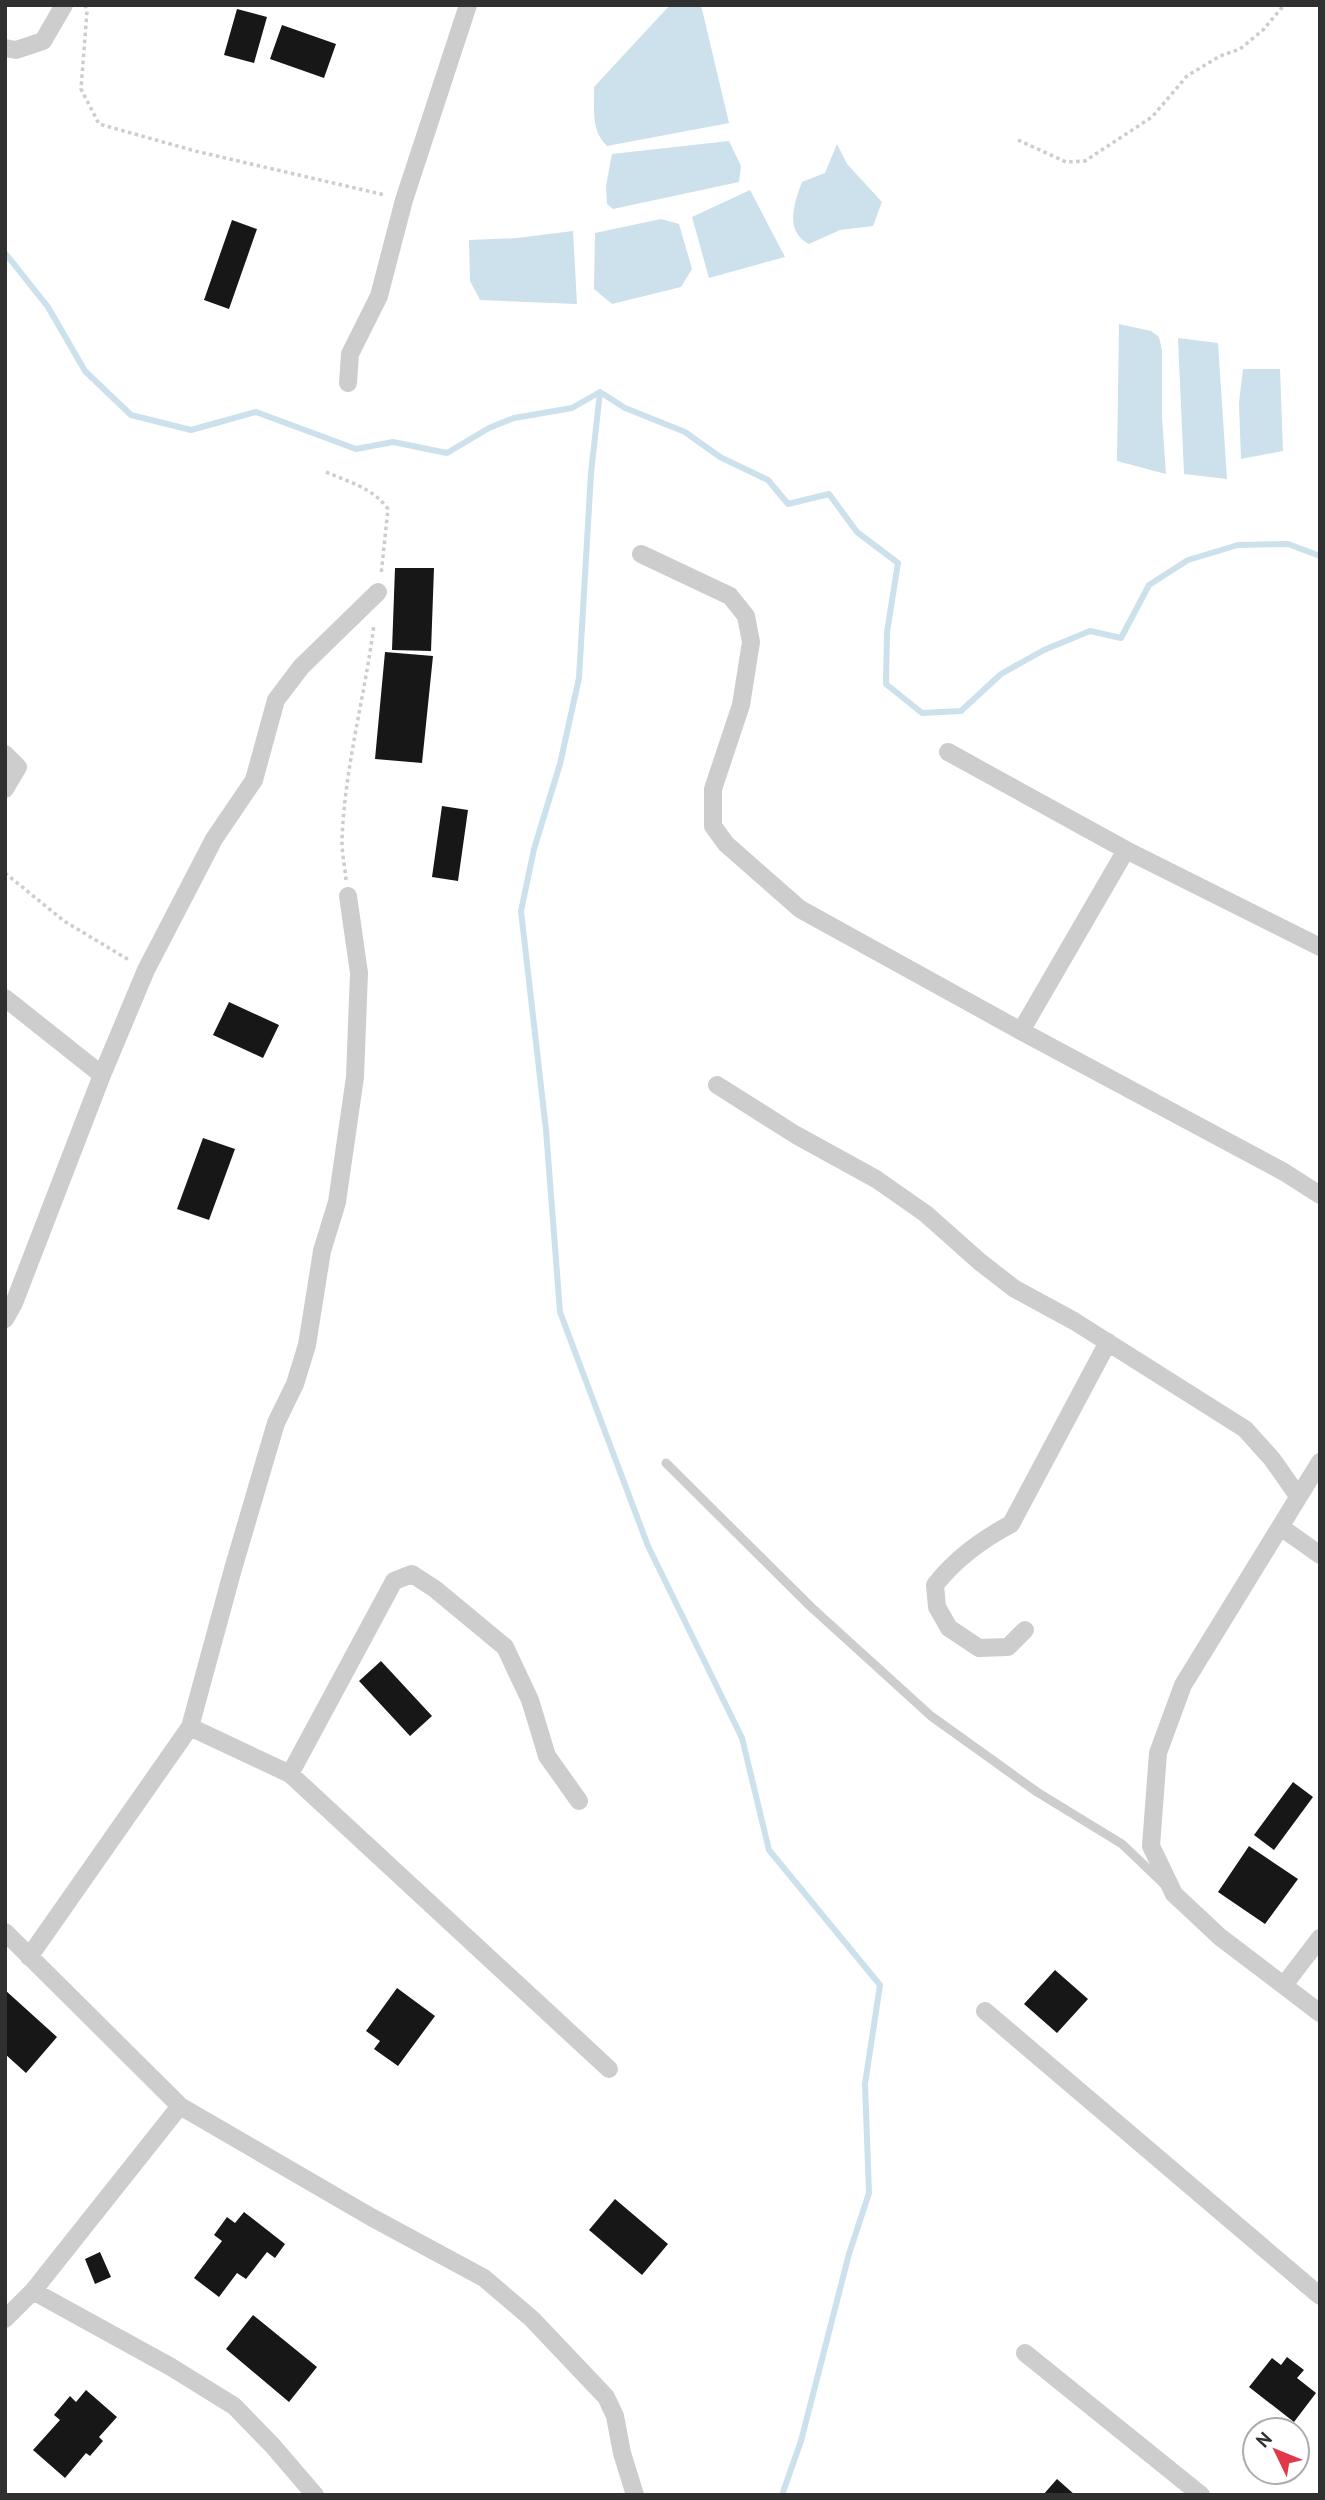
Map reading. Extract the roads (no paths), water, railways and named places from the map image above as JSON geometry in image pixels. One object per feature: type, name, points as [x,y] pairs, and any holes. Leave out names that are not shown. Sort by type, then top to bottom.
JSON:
[{"type":"street","points":[[5,48],[16,50],[43,41],[64,5]]},
{"type":"street","points":[[348,383],[351,354],[379,296],[404,200],[468,5]]},
{"type":"street","points":[[641,554],[730,596],[746,615],[751,642],[741,705],[713,789],[713,825],[726,844],[800,909],[1284,1172],[1320,1195]]},
{"type":"street","points":[[5,1319],[10,1299],[146,970],[214,839],[254,780],[276,700],[301,667],[378,592]]},
{"type":"street","points":[[948,752],[1126,850],[1320,947]]},
{"type":"street","points":[[5,754],[18,767],[5,789]]},
{"type":"street","points":[[1021,1031],[1126,850]]},
{"type":"street","points":[[29,1957],[190,1727],[276,1423],[295,1384],[307,1345],[322,1251],[337,1202],[355,1077],[359,973],[348,896]]},
{"type":"street","points":[[5,998],[102,1075]]},
{"type":"street","points":[[717,1085],[796,1135],[876,1179],[926,1214],[1015,1289],[1108,1342],[1245,1429],[1272,1459],[1298,1496]]},
{"type":"street","points":[[1025,1630],[1007,1647],[979,1648],[949,1628],[937,1607],[935,1585],[952,1564],[992,1534],[1011,1524],[1108,1342]]},
{"type":"street","points":[[1320,1462],[1184,1685],[1158,1753],[1151,1846],[1174,1894],[1220,1937],[1320,2013]]},
{"type":"street","points":[[1282,1528],[1320,1555]]},
{"type":"street","points":[[290,1774],[394,1581],[412,1574],[435,1589],[505,1647],[530,1700],[547,1756],[579,1801]]},
{"type":"street","points":[[190,1727],[290,1774],[609,2069]]},
{"type":"street","points":[[7,1937],[180,2106],[371,2217],[484,2278],[513,2302],[606,2397],[615,2416],[622,2454],[635,2495]]},
{"type":"street","points":[[1284,1985],[1320,1938]]},
{"type":"street","points":[[985,2011],[1320,2296]]},
{"type":"street","points":[[5,2319],[33,2291],[180,2106]]},
{"type":"street","points":[[33,2291],[171,2367],[234,2406],[315,2495]]},
{"type":"street","points":[[1025,2353],[1201,2495]]},
{"type":"lane","points":[[666,1463],[811,1607],[931,1716],[1037,1792],[1122,1844],[1174,1894]]},
{"type":"water","points":[[670,5],[701,5],[729,123],[607,146],[596,126],[594,87]]},
{"type":"water","points":[[729,141],[741,166],[739,182],[613,209],[607,204],[606,186],[612,154]]},
{"type":"water","points":[[837,144],[847,164],[882,202],[873,226],[840,230],[809,244],[796,232],[793,216],[796,199],[802,182],[825,173]]},
{"type":"water","points":[[750,190],[785,257],[709,278],[692,217]]},
{"type":"water","points":[[661,219],[679,224],[692,269],[681,287],[612,304],[594,289],[595,233]]},
{"type":"water","points":[[573,231],[577,304],[480,300],[470,281],[469,240],[517,238]]},
{"type":"water","points":[[1119,324],[1151,331],[1159,337],[1162,350],[1162,417],[1166,474],[1117,461]]},
{"type":"water","points":[[1178,338],[1218,343],[1227,479],[1184,474]]},
{"type":"water","points":[[1243,369],[1280,369],[1283,451],[1241,459],[1239,403]]},
{"type":"waterway","points":[[5,253],[48,307],[85,371],[131,415],[191,430],[256,412],[356,449],[393,442],[447,453],[489,428],[514,418],[572,408],[600,392],[625,408],[685,432],[720,457],[768,480],[788,504],[829,494],[857,532],[898,563],[887,632],[886,684],[922,713],[961,711],[1001,674],[1044,650],[1090,631],[1121,638],[1149,585],[1188,560],[1238,545],[1288,544],[1320,556]]},
{"type":"waterway","points":[[600,392],[591,473],[579,678],[560,764],[534,849],[521,911],[546,1130],[560,1312],[648,1546],[742,1738],[769,1850],[880,1985],[865,2084],[869,2193],[849,2254],[801,2441],[782,2495]]}]
